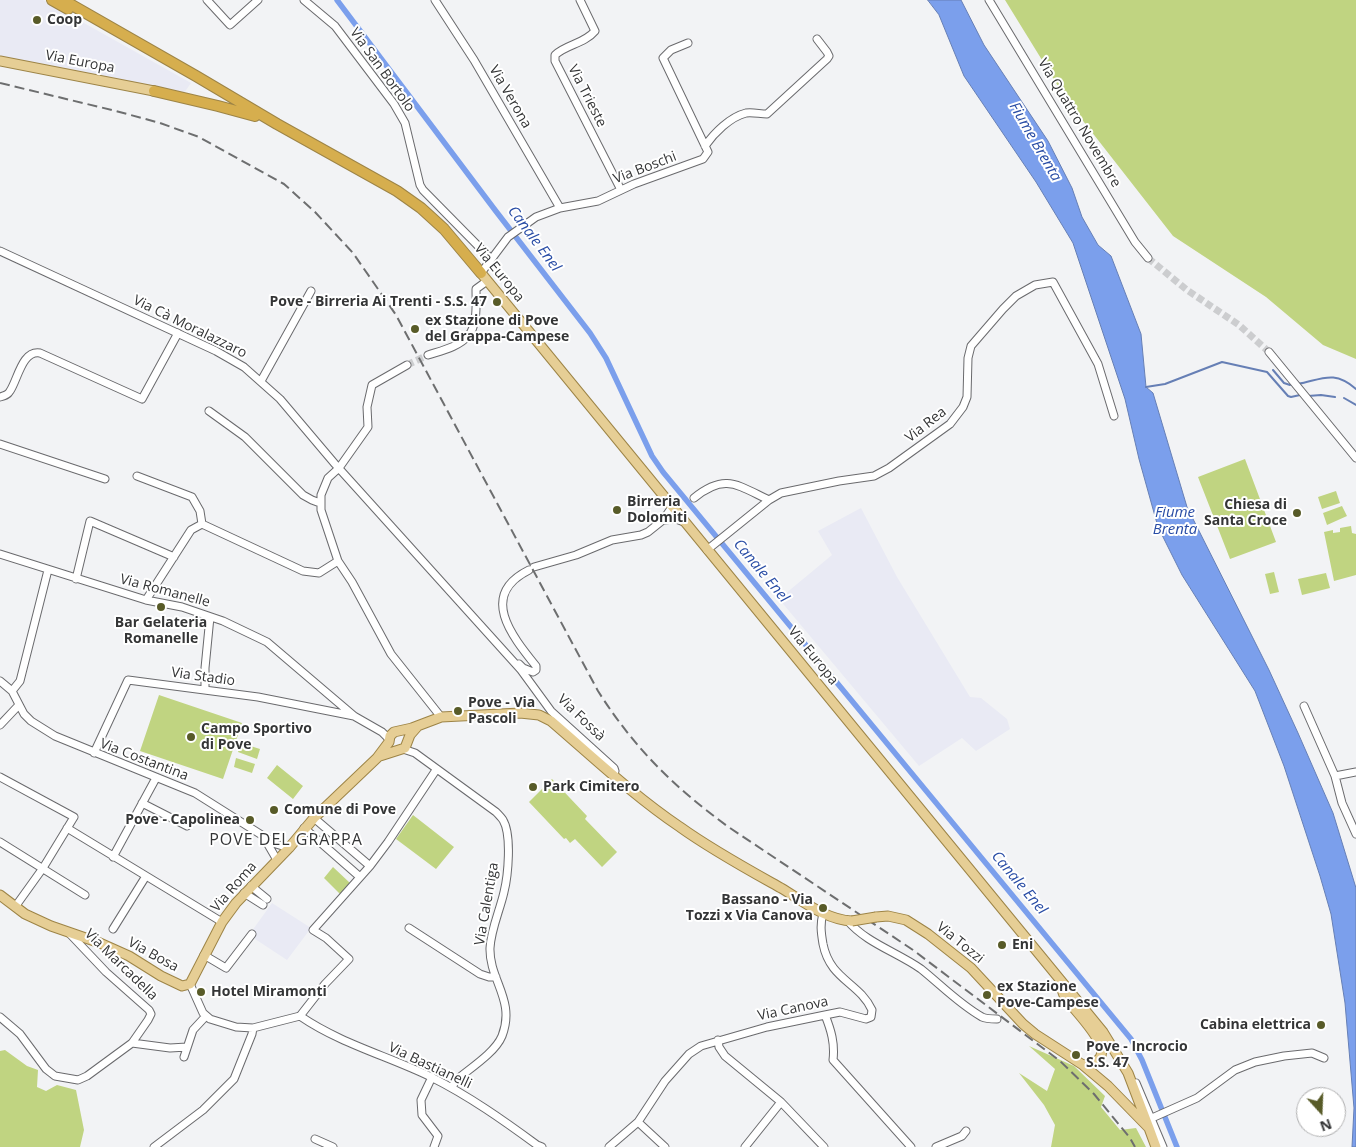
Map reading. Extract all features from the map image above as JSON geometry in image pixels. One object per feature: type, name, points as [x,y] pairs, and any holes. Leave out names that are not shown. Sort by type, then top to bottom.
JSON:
[{"type":"highway","points":[[52,0],[198,84],[229,97]]},
{"type":"highway","points":[[63,0],[277,124]]},
{"type":"highway","points":[[75,0],[86,7],[100,22]]},
{"type":"highway","points":[[154,91],[232,109],[277,124]]},
{"type":"highway","name":"Via Europa","points":[[277,124],[373,176],[413,202],[444,229],[484,277]]},
{"type":"main road","name":"Via Europa","points":[[0,60],[154,91]]},
{"type":"main road","name":"Via Europa","points":[[484,277],[684,522],[709,548],[1103,1032],[1128,1073],[1156,1147]]},
{"type":"main road","name":"Via Roma","points":[[190,984],[222,922],[244,893],[289,848],[304,828],[377,758],[391,735],[437,718],[520,713],[539,715],[551,721],[613,774]]},
{"type":"main road","name":"Via Roma","points":[[377,758],[404,745],[419,726]]},
{"type":"main road","points":[[406,734],[404,745],[392,747],[391,735],[406,734]]},
{"type":"main road","name":"Via Fossà","points":[[613,774],[644,801],[731,860],[823,913],[840,920],[850,921]]},
{"type":"main road","name":"Via Marcadella","points":[[0,895],[25,914],[70,934]]},
{"type":"main road","name":"Via Tozzi","points":[[850,921],[888,916],[906,920],[928,934],[971,968],[1023,1024],[1083,1065],[1108,1086]]},
{"type":"main road","name":"Via Bosa","points":[[70,934],[100,943],[129,956],[161,976],[182,986],[190,984]]},
{"type":"main road","points":[[1059,978],[1064,996],[1094,1034],[1101,1046],[1099,1059],[1094,1063],[1083,1065]]},
{"type":"main road","points":[[1108,1086],[1138,1098]]},
{"type":"main road","points":[[1108,1086],[1149,1128]]},
{"type":"street","points":[[208,0],[230,25],[258,0]]},
{"type":"street","name":"Via San Bortolo","points":[[304,0],[335,26],[394,104],[405,123],[420,185],[423,190],[491,259]]},
{"type":"street","name":"Via Verona","points":[[435,0],[474,60],[560,208]]},
{"type":"street","name":"Via Trieste","points":[[580,0],[595,31],[589,38],[561,49],[555,55],[555,61],[621,190]]},
{"type":"street","name":"Via Quattro Novembre","points":[[989,0],[1135,242],[1148,258]]},
{"type":"street","points":[[688,43],[671,50],[663,58],[705,146],[712,136],[735,118],[750,113],[767,114],[800,85],[828,56],[817,40]]},
{"type":"street","name":"Via Boschi","points":[[428,355],[456,345],[468,336],[474,321],[476,289],[484,277],[491,259],[508,237],[517,230],[536,217],[560,208],[598,200],[703,159],[708,152],[705,146]]},
{"type":"street","name":"Via Cà Moralazzaro","points":[[0,251],[178,333],[244,366],[280,399],[339,468]]},
{"type":"street","name":"Via Rea","points":[[709,548],[769,500],[791,490],[874,476],[889,468],[950,424],[963,407],[967,397],[968,358],[972,346],[1016,296],[1034,285],[1053,282],[1098,364],[1114,416]]},
{"type":"street","points":[[261,381],[311,290]]},
{"type":"street","points":[[0,397],[10,391],[18,372],[31,353],[40,352],[142,399],[178,333]]},
{"type":"street","points":[[1270,352],[1356,458]]},
{"type":"street","points":[[407,365],[372,385],[367,406],[368,427],[339,468],[328,478],[320,503],[338,561],[352,582],[390,654],[430,702],[437,718]]},
{"type":"street","points":[[209,412],[245,438],[303,495],[320,503]]},
{"type":"street","points":[[0,444],[105,479]]},
{"type":"street","name":"Via Fossà","points":[[339,468],[521,670],[552,711],[614,768],[613,774]]},
{"type":"street","points":[[137,476],[192,497],[200,511],[202,524]]},
{"type":"street","points":[[694,498],[708,487],[726,483],[738,486],[769,500]]},
{"type":"street","points":[[495,642],[502,646],[523,668],[533,672],[536,670],[536,666],[514,636],[504,618],[501,607],[502,598],[510,585],[519,575],[531,568],[576,555],[612,540],[648,532],[663,520],[672,507]]},
{"type":"street","points":[[663,520],[676,519],[684,522]]},
{"type":"street","points":[[76,579],[90,521],[174,558]]},
{"type":"street","points":[[202,524],[303,571],[319,573],[338,561]]},
{"type":"street","points":[[146,600],[192,530],[202,524]]},
{"type":"street","name":"Via Romanelle","points":[[0,554],[146,600],[182,607],[210,616],[267,642],[354,716],[391,735]]},
{"type":"street","points":[[12,690],[20,682],[48,570]]},
{"type":"street","points":[[205,689],[210,616]]},
{"type":"street","name":"Via Stadio","points":[[94,754],[128,680],[258,697],[354,716]]},
{"type":"street","points":[[0,681],[12,690],[18,706],[0,725]]},
{"type":"street","name":"Via Costantina","points":[[18,706],[31,721],[55,736],[94,754],[195,793],[276,844],[289,848]]},
{"type":"street","points":[[1304,706],[1335,776],[1342,803],[1356,834]]},
{"type":"street","points":[[184,1057],[193,1030],[206,1016],[215,1021],[236,1027],[253,1028],[300,1016],[325,984],[349,959],[326,938],[313,930],[378,856],[436,770],[404,745]]},
{"type":"street","name":"Via Calentiga","points":[[436,770],[496,812],[504,821],[508,848],[505,890],[490,949],[496,977],[506,1008],[506,1019],[501,1037],[496,1046],[455,1081],[452,1088]]},
{"type":"street","points":[[1335,776],[1356,772]]},
{"type":"street","points":[[0,777],[74,817],[43,868],[14,907]]},
{"type":"street","points":[[113,856],[156,778]]},
{"type":"street","points":[[142,803],[187,826]]},
{"type":"street","points":[[314,818],[370,866]]},
{"type":"street","points":[[67,828],[222,922]]},
{"type":"street","points":[[304,828],[360,878]]},
{"type":"street","name":"Via Costantina","points":[[263,836],[277,860]]},
{"type":"street","points":[[0,842],[84,895]]},
{"type":"street","points":[[338,858],[347,846]]},
{"type":"street","points":[[113,929],[146,876]]},
{"type":"street","points":[[244,893],[265,902],[251,886]]},
{"type":"street","name":"Via Canova","points":[[609,1147],[638,1122],[666,1081],[689,1054],[701,1046],[718,1040],[825,1014],[840,1012],[866,1019],[871,1017],[872,1010],[866,1000],[831,967],[826,956],[820,927],[823,913]]},
{"type":"street","points":[[850,921],[856,930],[921,970],[984,1018],[997,1019]]},
{"type":"street","points":[[408,928],[480,974],[496,977]]},
{"type":"street","name":"Via Marcadella","points":[[70,934],[106,972],[149,1010],[148,1020],[132,1043]]},
{"type":"street","points":[[204,955],[226,968],[252,934]]},
{"type":"street","name":"Via Bosa","points":[[190,984],[206,1016]]},
{"type":"street","points":[[825,1014],[832,1031],[835,1048],[833,1060],[911,1147]]},
{"type":"street","name":"Via Bastianelli","points":[[300,1016],[329,1033],[370,1052],[404,1064],[432,1077],[485,1108],[542,1147]]},
{"type":"street","points":[[0,1017],[20,1034],[46,1069],[55,1076],[73,1080],[87,1076],[132,1043],[170,1048],[187,1048]]},
{"type":"street","points":[[154,1147],[203,1110],[234,1079],[253,1028]]},
{"type":"street","points":[[718,1040],[725,1056],[781,1102],[824,1147]]},
{"type":"street","points":[[1153,1117],[1197,1098],[1235,1070],[1255,1062],[1312,1053],[1324,1058]]},
{"type":"street","points":[[1117,1054],[1130,1069],[1153,1117],[1163,1147]]},
{"type":"street","points":[[432,1077],[421,1100],[422,1115],[438,1136],[434,1147]]},
{"type":"street","points":[[745,1147],[781,1102]]},
{"type":"street","points":[[638,1122],[665,1147]]},
{"type":"street","points":[[936,1147],[962,1136],[966,1131]]},
{"type":"street","points":[[315,1139],[333,1147]]},
{"type":"shaded area","points":[[0,0],[43,0],[191,83],[184,93],[0,57]]},
{"type":"shaded area","points":[[861,508],[897,577],[970,697],[981,698],[1007,719],[1010,729],[976,751],[962,738],[919,766],[779,599],[832,555],[818,531]]},
{"type":"shaded area","points":[[272,903],[311,928],[287,960],[249,935]]},
{"type":"green space","points":[[1005,0],[1356,0],[1356,359],[1323,345],[1266,297],[1173,236],[1066,99]]},
{"type":"green space","points":[[1245,459],[1276,542],[1230,559],[1198,477]]},
{"type":"green space","points":[[1336,491],[1340,503],[1322,509],[1318,497]]},
{"type":"green space","points":[[1342,506],[1347,516],[1327,525],[1323,513]]},
{"type":"green space","points":[[1351,526],[1352,533],[1356,534],[1356,575],[1334,581],[1324,532],[1333,530],[1333,533],[1340,532],[1340,528]]},
{"type":"green space","points":[[1274,572],[1279,592],[1270,594],[1265,574]]},
{"type":"green space","points":[[1326,573],[1330,588],[1302,595],[1298,579]]},
{"type":"green space","name":"Campo Sportivo di Pove","points":[[159,695],[242,723],[223,779],[140,751]]},
{"type":"green space","points":[[241,743],[260,749],[257,759],[238,752]]},
{"type":"green space","points":[[236,758],[255,764],[252,773],[234,767]]},
{"type":"green space","points":[[277,765],[303,786],[293,799],[267,778]]},
{"type":"green space","points":[[552,779],[587,816],[585,819],[617,852],[602,867],[575,839],[570,843],[566,838],[564,839],[529,802]]},
{"type":"green space","points":[[413,815],[454,847],[436,869],[396,839]]},
{"type":"green space","points":[[333,867],[350,883],[340,894],[324,878]]},
{"type":"green space","points":[[1029,1046],[1074,1066],[1105,1096],[1101,1107],[1120,1130],[1136,1128],[1146,1147],[1051,1147],[1055,1125],[1044,1105],[1019,1073],[1047,1091],[1055,1069]]},
{"type":"green space","points":[[5,1050],[27,1066],[38,1070],[37,1087],[46,1091],[57,1085],[76,1090],[84,1130],[80,1147],[0,1147],[0,1051]]},
{"type":"water","name":"Fiume Brenta","points":[[928,0],[961,0],[984,45],[1048,141],[1072,188],[1082,217],[1098,245],[1111,256],[1141,334],[1146,387],[1153,393],[1187,507],[1269,670],[1333,813],[1356,888],[1356,1147],[1352,1147],[1354,1108],[1345,1003],[1331,914],[1284,766],[1255,691],[1182,575],[1158,527],[1125,399],[1073,243],[1036,182],[964,76],[939,15]]},
{"type":"waterway","name":"Canale Enel","points":[[337,0],[590,333],[606,358],[652,456],[663,472],[1131,1039],[1142,1060],[1177,1147]]},
{"type":"waterway","points":[[1146,387],[1165,384],[1222,362],[1267,372],[1288,396],[1300,395]]},
{"type":"waterway","points":[[1273,370],[1284,383],[1290,385]]},
{"type":"waterway","points":[[1298,384],[1322,378],[1335,378],[1348,383],[1356,389]]},
{"type":"waterway","points":[[1308,396],[1335,397]]},
{"type":"waterway","points":[[1344,398],[1356,405]]},
{"type":"tunnel","points":[[1148,258],[1187,290],[1239,325],[1269,352]]},
{"type":"tunnel","points":[[407,365],[428,355]]},
{"type":"railway","points":[[0,83],[116,111],[160,123],[199,137],[284,184],[315,212],[353,253],[396,315],[598,691],[626,731],[672,781],[707,811],[913,950],[1060,1061],[1094,1094],[1130,1138],[1135,1147]]},
{"type":"place","name":"Coop","points":[[37,20]]},
{"type":"place","name":"Pove - Birreria Ai Trenti - S.S. 47","points":[[497,302]]},
{"type":"place","name":"ex Stazione di Pove del Grappa-Campese","points":[[415,329]]},
{"type":"place","name":"Birreria Dolomiti","points":[[617,510]]},
{"type":"place","name":"Chiesa di Santa Croce","points":[[1297,513]]},
{"type":"place","name":"Bar Gelateria Romanelle","points":[[161,607]]},
{"type":"place","name":"Pove - Via Pascoli","points":[[458,711]]},
{"type":"place","name":"Campo Sportivo di Pove","points":[[191,737]]},
{"type":"place","name":"Park Cimitero","points":[[533,787]]},
{"type":"place","name":"Comune di Pove","points":[[274,810]]},
{"type":"place","name":"Pove - Capolinea","points":[[250,820]]},
{"type":"place","name":"Bassano - Via Tozzi x Via Canova","points":[[823,908]]},
{"type":"place","name":"Eni","points":[[1002,945]]},
{"type":"place","name":"Hotel Miramonti","points":[[201,992]]},
{"type":"place","name":"ex Stazione Pove-Campese","points":[[987,995]]},
{"type":"place","name":"Cabina elettrica","points":[[1321,1025]]},
{"type":"place","name":"Pove - Incrocio S.S. 47","points":[[1076,1055]]},
{"type":"district","name":"POVE DEL GRAPPA","points":[[286,840]]}]
